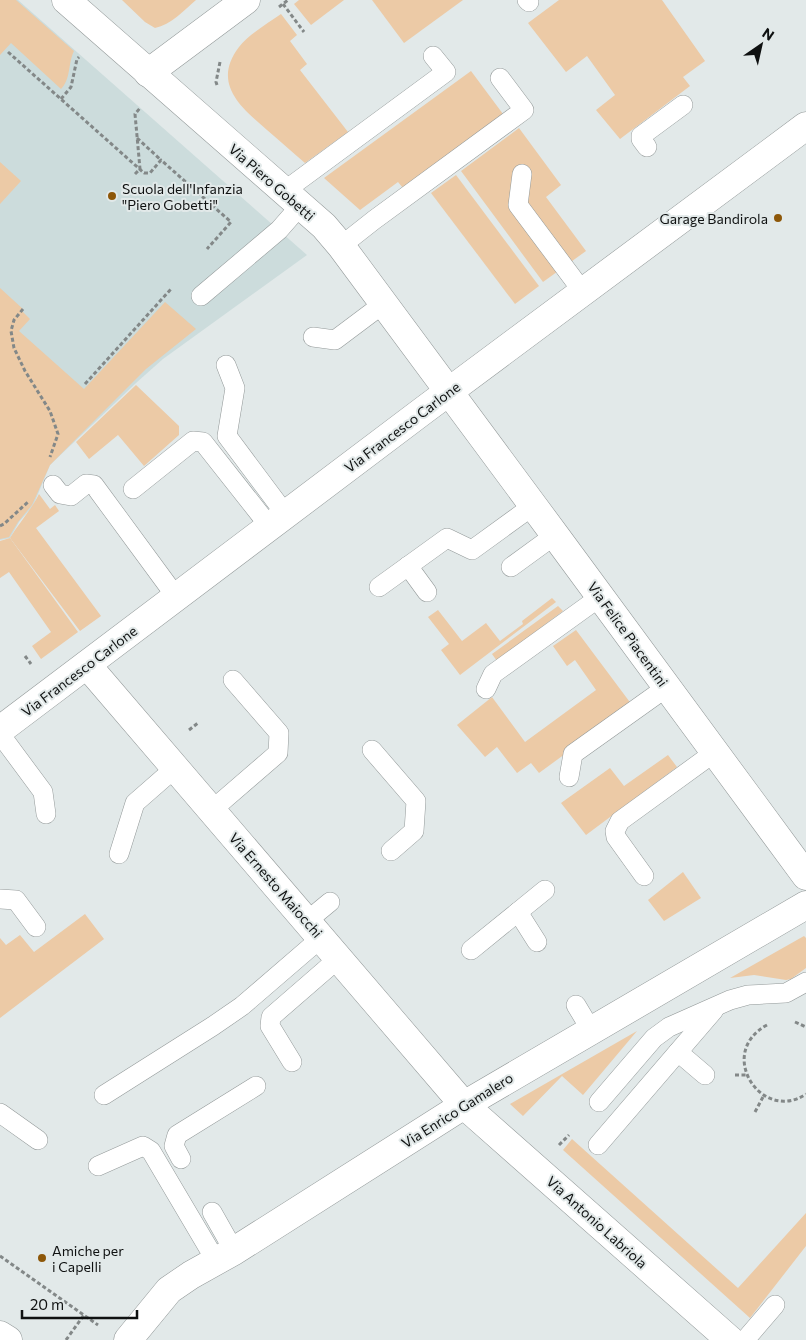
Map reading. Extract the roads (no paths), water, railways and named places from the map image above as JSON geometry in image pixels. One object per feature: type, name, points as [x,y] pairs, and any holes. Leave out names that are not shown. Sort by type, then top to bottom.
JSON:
[{"type":"street","name":"Via Piero Gobetti","points":[[66,0],[324,226],[449,391]]},
{"type":"street","points":[[148,73],[246,0]]},
{"type":"street","name":"Via Francesco Carlone","points":[[0,730],[583,292],[688,203],[806,126]]},
{"type":"street","name":"Via Felice Piacentini","points":[[449,391],[806,876]]},
{"type":"street","name":"Via Ernesto Maiocchi","points":[[87,665],[464,1105]]},
{"type":"street","name":"Via Enrico Gamalero","points":[[117,1335],[169,1290],[464,1105],[806,905]]},
{"type":"street","name":"Via Antonio Labriola","points":[[464,1105],[730,1340]]},
{"type":"street","points":[[0,1335],[8,1340]]},
{"type":"lane","points":[[201,296],[279,230],[291,199],[446,72],[433,56]]},
{"type":"lane","points":[[341,246],[524,110],[500,78]]},
{"type":"lane","points":[[647,147],[641,136],[683,105]]},
{"type":"lane","points":[[522,174],[518,205],[583,292]]},
{"type":"lane","points":[[313,337],[335,340],[383,304]]},
{"type":"lane","points":[[226,365],[235,388],[227,436],[278,521]]},
{"type":"lane","points":[[133,489],[192,441],[203,442],[278,521]]},
{"type":"lane","points":[[53,485],[60,494],[71,496],[86,484],[94,485],[177,598]]},
{"type":"lane","points":[[379,587],[447,538],[472,550],[534,505]]},
{"type":"lane","points":[[511,567],[556,535]]},
{"type":"lane","points":[[408,566],[427,592]]},
{"type":"lane","points":[[486,690],[493,674],[600,596]]},
{"type":"lane","points":[[212,810],[278,753],[279,733],[233,680]]},
{"type":"lane","points":[[569,777],[573,754],[667,687]]},
{"type":"lane","points":[[0,730],[43,792],[46,814]]},
{"type":"lane","points":[[372,750],[416,801],[414,831],[391,850]]},
{"type":"lane","points":[[644,876],[616,837],[615,831],[620,821],[714,752]]},
{"type":"lane","points":[[119,854],[135,803],[175,768]]},
{"type":"lane","points":[[471,950],[545,890]]},
{"type":"lane","points":[[0,899],[16,900],[36,927]]},
{"type":"lane","points":[[104,1095],[234,1011],[314,930],[330,902]]},
{"type":"lane","points":[[518,912],[537,942]]},
{"type":"lane","points":[[292,1062],[270,1026],[271,1017],[339,958]]},
{"type":"lane","points":[[599,1102],[654,1038],[669,1027],[730,1000],[748,995],[786,993],[806,982]]},
{"type":"lane","points":[[576,1005],[591,1030]]},
{"type":"lane","points":[[598,1145],[718,1006]]},
{"type":"lane","points":[[678,1052],[705,1075]]},
{"type":"lane","points":[[181,1160],[174,1146],[177,1135],[256,1086]]},
{"type":"lane","points":[[0,1113],[38,1140]]},
{"type":"lane","points":[[98,1166],[143,1146],[151,1151],[225,1256]]},
{"type":"lane","points":[[212,1212],[225,1256]]},
{"type":"lane","points":[[745,1340],[775,1305]]},
{"type":"place","name":"Scuola dell'Infanzia \"Piero Gobetti\"","points":[[112,196]]},
{"type":"place","name":"Garage Bandirola","points":[[778,218]]},
{"type":"place","name":"Amiche per i Capelli","points":[[42,1258]]}]
